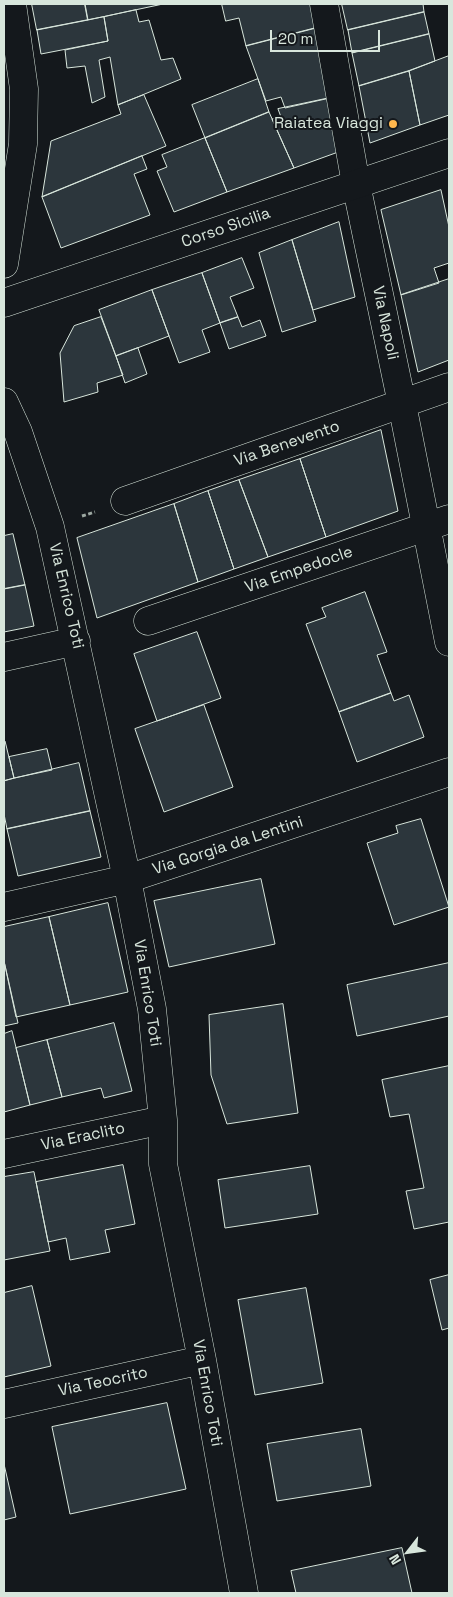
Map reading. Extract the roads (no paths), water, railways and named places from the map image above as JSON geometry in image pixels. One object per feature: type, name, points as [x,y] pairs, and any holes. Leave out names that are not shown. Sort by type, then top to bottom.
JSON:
[{"type":"street","points":[[4,264],[23,144],[24,89],[12,4]]},
{"type":"street","name":"Via Napoli","points":[[324,4],[356,184],[402,404],[438,523],[449,642]]},
{"type":"street","name":"Corso Sicilia","points":[[4,302],[449,153]]},
{"type":"street","name":"Via Benevento","points":[[125,501],[449,387]]},
{"type":"street","name":"Via Enrico Toti","points":[[4,402],[11,434],[50,527],[127,879],[152,1009],[163,1120],[163,1164],[202,1360],[244,1593]]},
{"type":"street","name":"Via Empedocle","points":[[148,621],[438,523]]},
{"type":"street","points":[[4,657],[76,641]]},
{"type":"street","name":"Via Gorgia da Lentini","points":[[4,907],[127,879],[449,772]]},
{"type":"street","name":"Via Eraclito","points":[[4,1154],[163,1120]]},
{"type":"street","name":"Via Teocrito","points":[[4,1404],[202,1360]]},
{"type":"place","name":"Raiatea Viaggi","points":[[393,124]]}]
